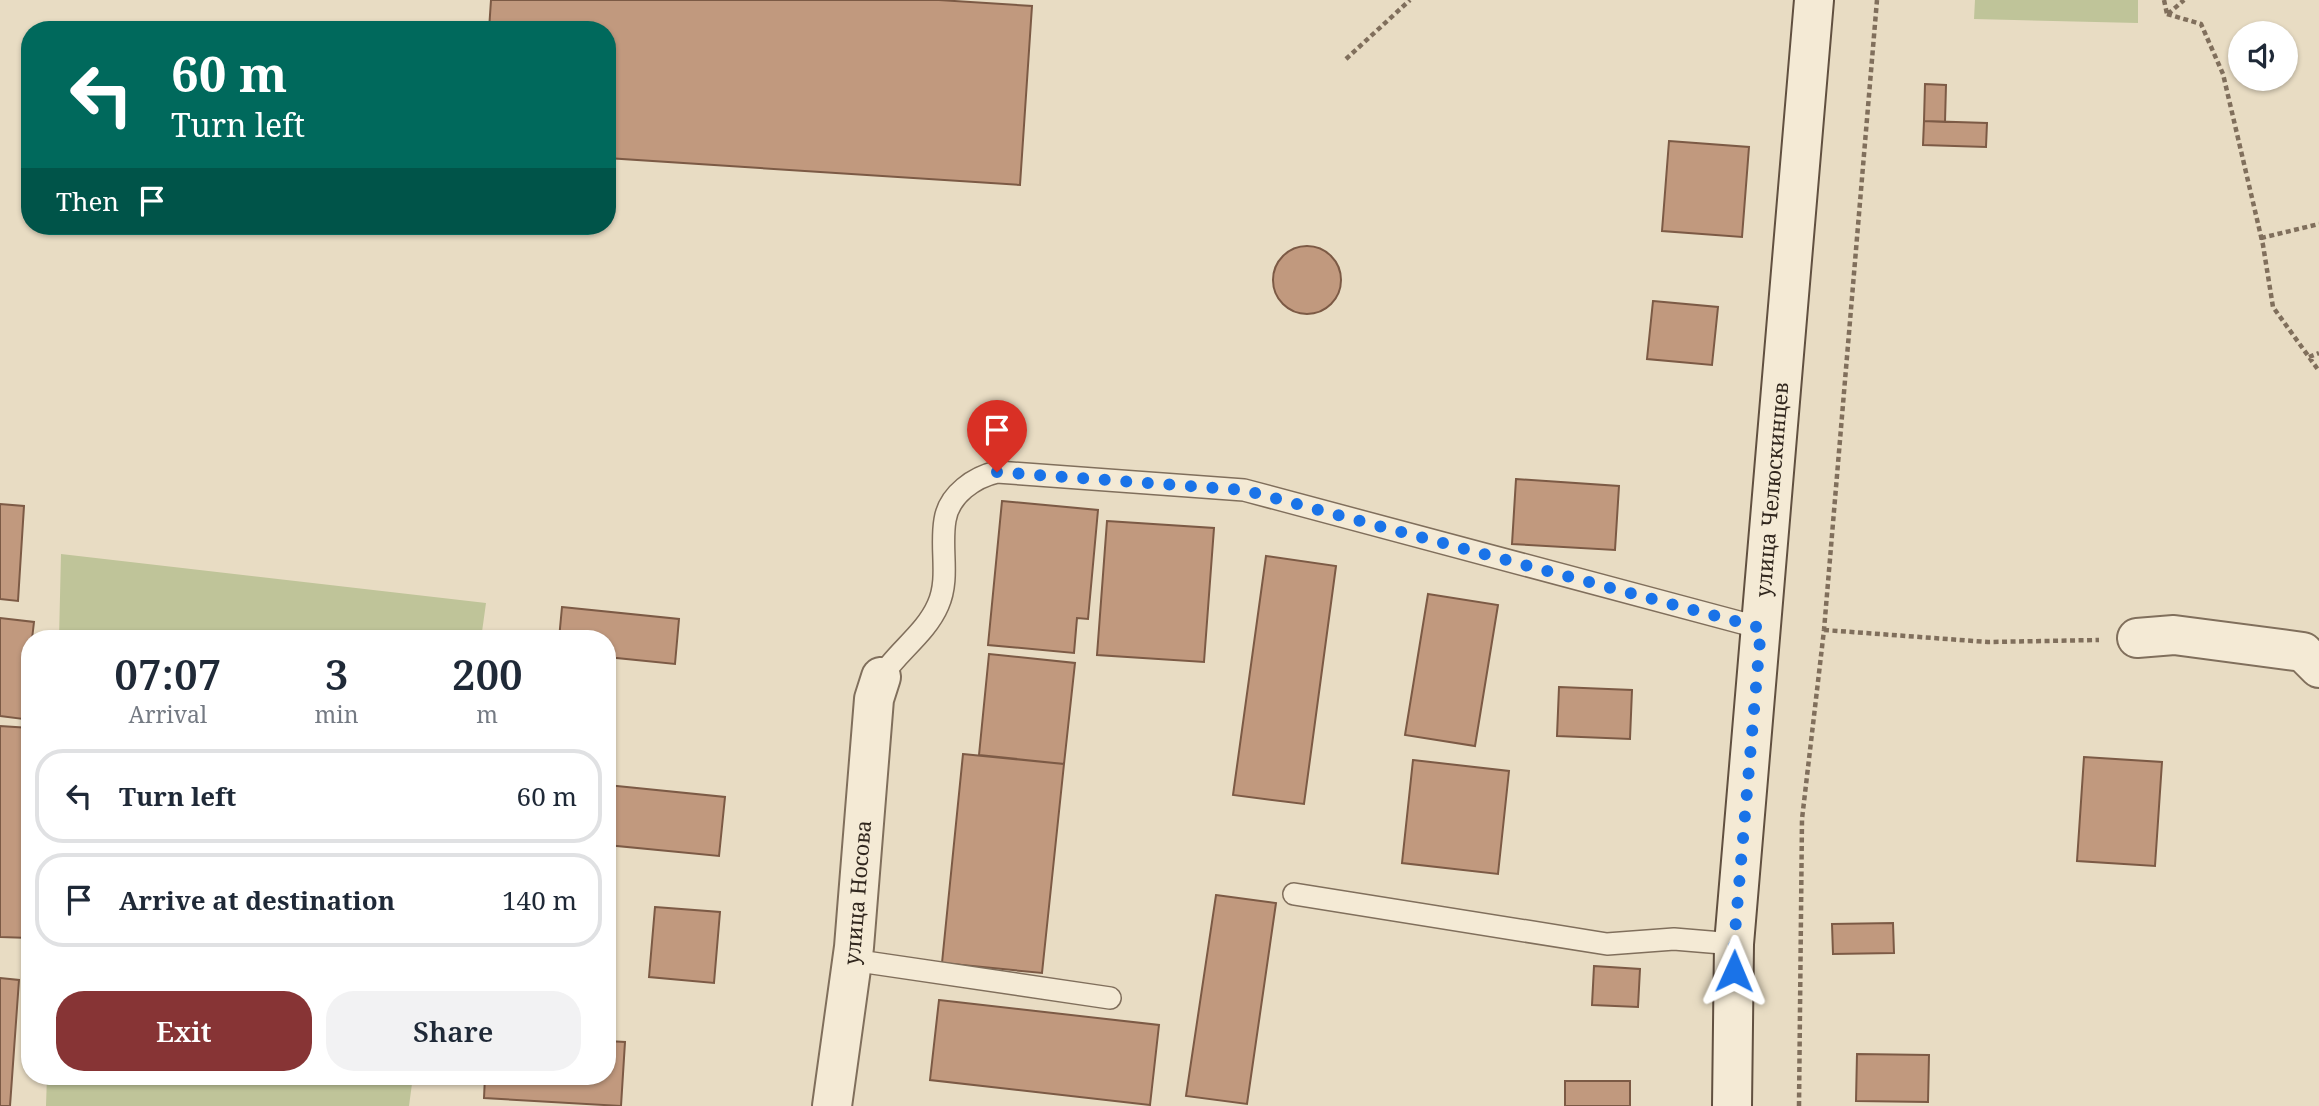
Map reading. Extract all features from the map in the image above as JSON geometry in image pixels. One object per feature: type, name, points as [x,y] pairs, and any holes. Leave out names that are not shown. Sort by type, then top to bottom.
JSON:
[{"type":"main road","name":"улица Челюскинцев","points":[[1732,1106],[1734,944],[1814,0]]},
{"type":"main road","points":[[2137,638],[2174,635],[2303,652],[2319,668]]},
{"type":"main road","name":"улица Носова","points":[[832,1106],[852,960],[874,699],[881,677]]},
{"type":"lane","points":[[881,677],[937,608],[943,589],[944,519],[950,507],[956,497],[974,480],[997,472],[1244,490],[1761,628]]},
{"type":"lane","points":[[1294,894],[1607,944],[1674,939],[1734,944]]},
{"type":"lane","points":[[852,960],[1110,998]]},
{"type":"path","points":[[1346,59],[1410,0]]},
{"type":"path","points":[[1799,1106],[1802,819],[1824,630],[1877,0]]},
{"type":"path","points":[[2164,0],[2167,14]]},
{"type":"path","points":[[2167,14],[2184,0]]},
{"type":"path","points":[[2167,14],[2201,24],[2223,74],[2261,238],[2273,307],[2319,371]]},
{"type":"path","points":[[2261,238],[2319,225]]},
{"type":"path","points":[[2309,357],[2319,353]]},
{"type":"path","points":[[1824,630],[1988,642],[2137,638]]},
{"type":"green space","points":[[1975,0],[2138,0],[2138,23],[1974,19]]},
{"type":"green space","points":[[61,554],[486,603],[482,630],[59,630]]},
{"type":"green space","points":[[47,1085],[412,1085],[409,1106],[46,1106]]},
{"type":"building","points":[[491,0],[939,0],[1032,6],[1020,185],[616,159],[616,21],[490,21]]},
{"type":"building","points":[[1925,84],[1946,85],[1945,122],[1924,121]]},
{"type":"building","points":[[1924,121],[1987,123],[1986,147],[1923,145]]},
{"type":"building","points":[[1669,141],[1749,147],[1742,237],[1662,231]]},
{"type":"building","points":[[1307,246],[1320,249],[1331,256],[1338,267],[1341,280],[1338,293],[1331,304],[1320,311],[1307,314],[1294,311],[1283,304],[1276,293],[1273,280],[1276,267],[1283,256],[1294,249]]},
{"type":"building","points":[[1653,301],[1718,307],[1712,365],[1647,359]]},
{"type":"building","points":[[1516,479],[1619,486],[1615,550],[1512,544]]},
{"type":"building","points":[[1002,501],[1098,510],[1088,619],[1077,618],[1074,653],[988,645]]},
{"type":"building","points":[[0,504],[24,506],[18,601],[0,599]]},
{"type":"building","points":[[1107,521],[1214,528],[1204,662],[1097,655]]},
{"type":"building","points":[[1266,556],[1336,566],[1304,804],[1233,795]]},
{"type":"building","points":[[1428,594],[1498,605],[1475,746],[1405,735]]},
{"type":"building","points":[[562,607],[679,619],[675,664],[616,658],[616,630],[560,630]]},
{"type":"building","points":[[0,618],[34,622],[33,630],[21,630],[21,719],[0,716]]},
{"type":"building","points":[[989,654],[1075,663],[1064,764],[979,755]]},
{"type":"building","points":[[1559,687],[1632,690],[1630,739],[1557,736]]},
{"type":"building","points":[[0,726],[21,727],[21,938],[0,937]]},
{"type":"building","points":[[963,754],[1064,764],[1042,973],[942,963]]},
{"type":"building","points":[[2084,757],[2162,762],[2155,866],[2077,861]]},
{"type":"building","points":[[1413,760],[1509,771],[1498,874],[1402,863]]},
{"type":"building","points":[[616,786],[725,797],[719,856],[616,846]]},
{"type":"building","points":[[1216,895],[1276,903],[1247,1104],[1186,1096]]},
{"type":"building","points":[[655,907],[720,912],[714,983],[649,977]]},
{"type":"building","points":[[1893,923],[1894,953],[1833,954],[1832,924]]},
{"type":"building","points":[[1594,966],[1640,969],[1638,1007],[1592,1005]]},
{"type":"building","points":[[0,978],[19,980],[10,1106],[0,1106]]},
{"type":"building","points":[[939,1000],[1159,1025],[1150,1105],[930,1080]]},
{"type":"building","points":[[616,1042],[625,1042],[621,1106],[484,1098],[485,1085],[616,1085]]},
{"type":"building","points":[[1857,1054],[1929,1055],[1928,1102],[1856,1101]]},
{"type":"building","points":[[1565,1081],[1630,1081],[1630,1106],[1565,1106]]},
{"type":"route","points":[[997,472],[1244,490],[1761,628],[1734,944],[1734,971]]}]
